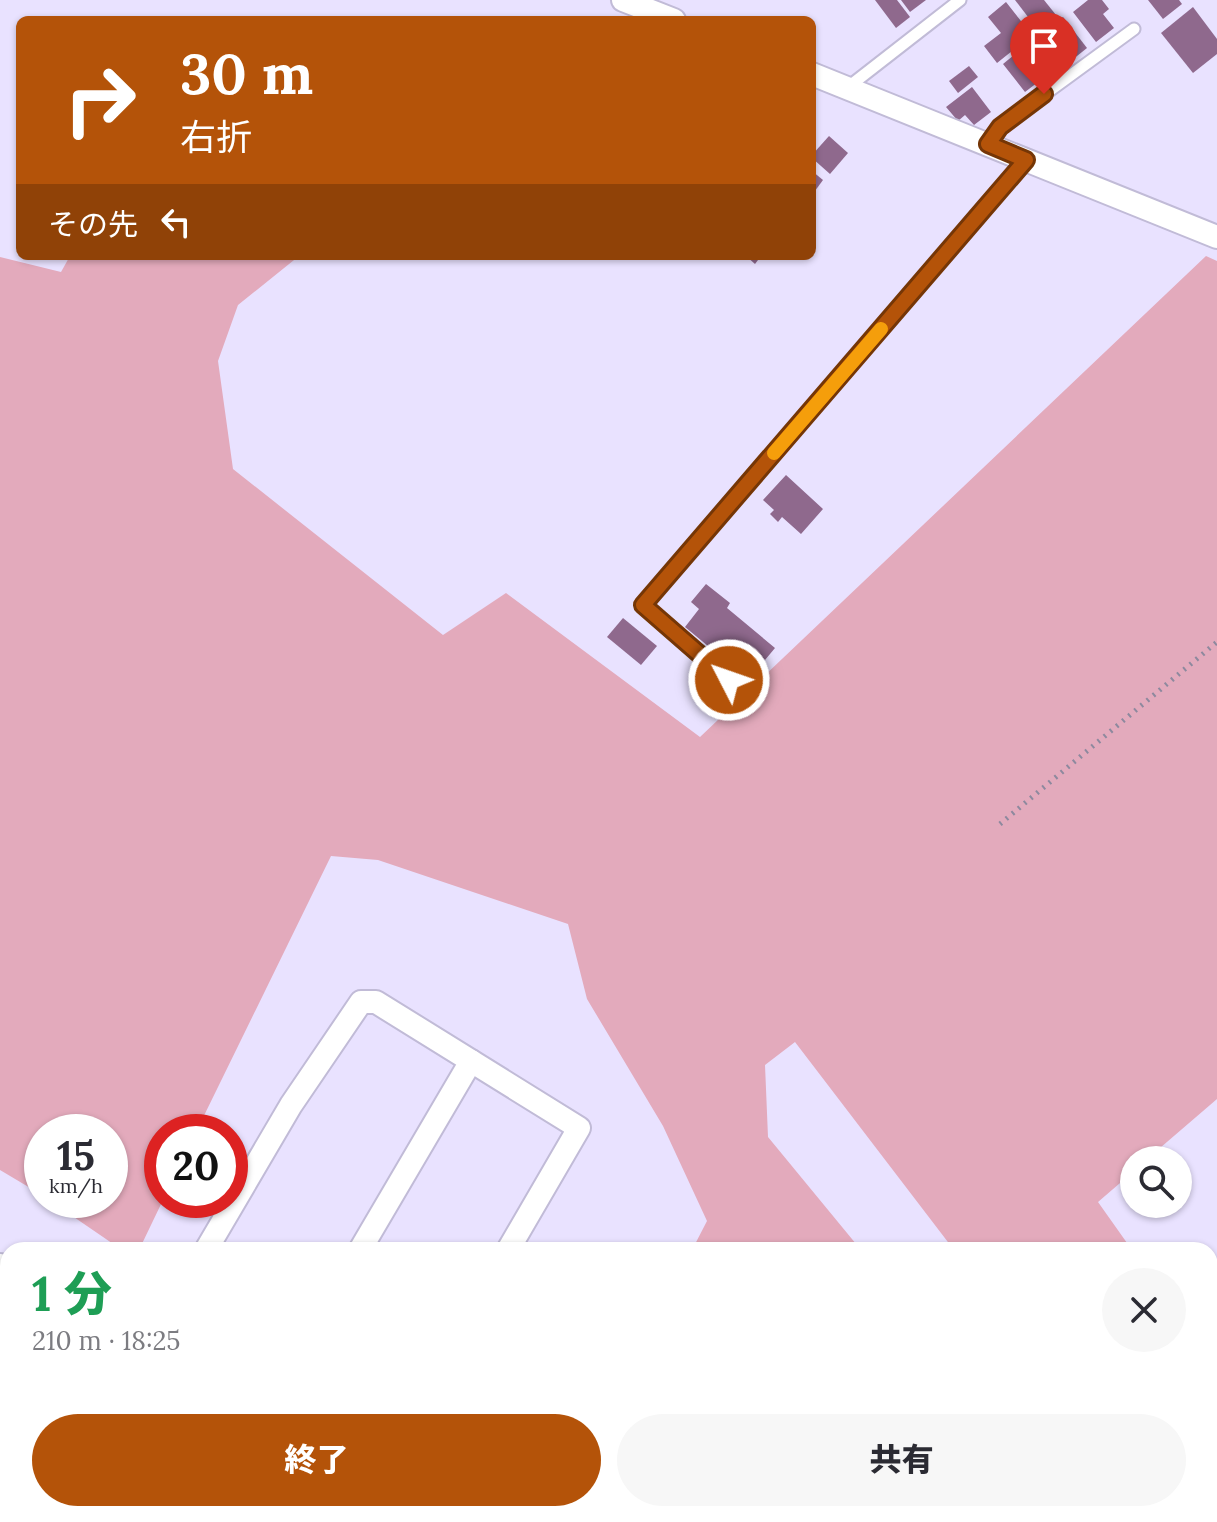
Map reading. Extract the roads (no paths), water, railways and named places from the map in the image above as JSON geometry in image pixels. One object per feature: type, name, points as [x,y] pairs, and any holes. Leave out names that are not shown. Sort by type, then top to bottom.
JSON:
[{"type":"street","points":[[623,0],[664,16]]},
{"type":"street","points":[[816,76],[1217,237]]},
{"type":"street","points":[[211,1242],[291,1105],[361,1002],[376,1002],[579,1128],[513,1242]]},
{"type":"street","points":[[365,1242],[471,1061]]},
{"type":"lane","points":[[847,88],[960,0]]},
{"type":"lane","points":[[988,144],[1000,127],[1134,29]]},
{"type":"lane","points":[[729,680],[643,605],[1026,160]]}]
